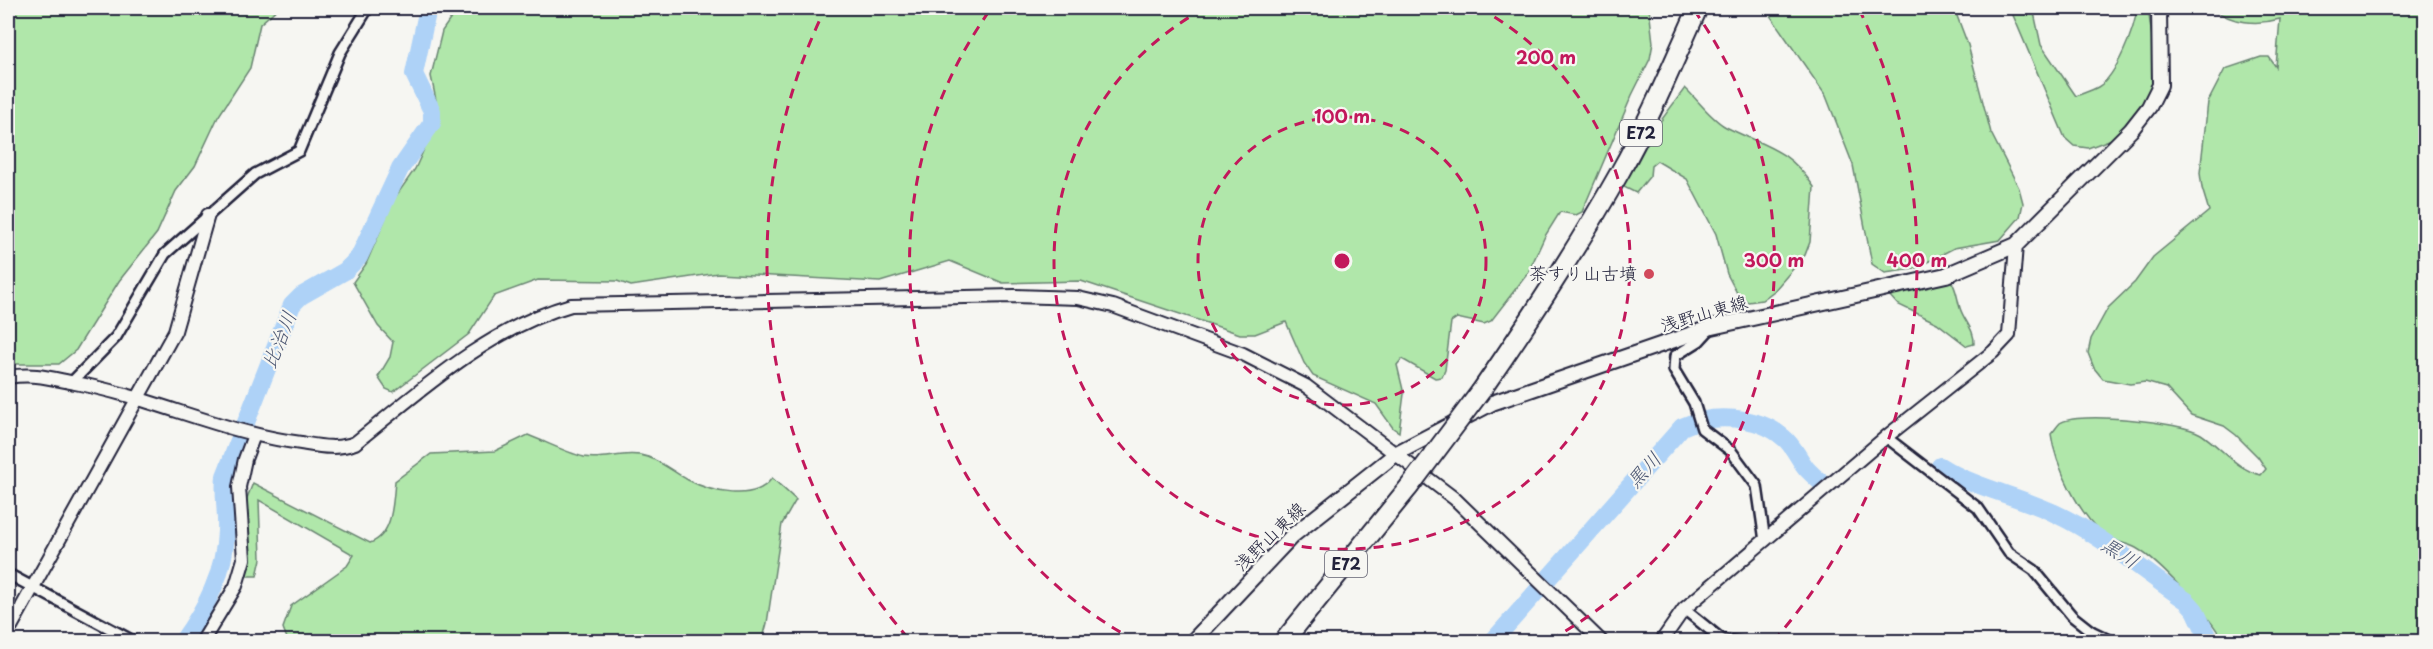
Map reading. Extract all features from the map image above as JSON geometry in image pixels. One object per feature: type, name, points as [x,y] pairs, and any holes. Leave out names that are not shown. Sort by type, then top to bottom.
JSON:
[{"type":"highway","name":"E72","points":[[1572,251],[1689,8]]},
{"type":"highway","name":"E72","points":[[1283,642],[1409,487],[1482,391],[1572,251],[1642,131],[1698,8]]},
{"type":"main road","name":"浅野山東線","points":[[1192,642],[1292,536],[1397,453],[1492,403],[1712,327],[1946,275],[2016,245],[2132,130],[2149,107],[2160,85],[2159,8]]},
{"type":"street","points":[[72,382],[116,337],[165,254],[255,174],[299,151],[340,53],[368,8]]},
{"type":"street","points":[[8,632],[136,396],[175,331],[208,214]]},
{"type":"street","points":[[1661,642],[1684,609],[1886,437],[1993,352],[2009,335],[2016,245]]},
{"type":"street","points":[[8,377],[31,374],[72,382],[136,396],[254,435],[336,448],[355,443],[490,340],[538,314],[571,305],[1015,296],[1078,298],[1113,306],[1243,354],[1306,386],[1455,499],[1602,642]]},
{"type":"street","points":[[1712,327],[1699,341],[1676,356],[1674,370],[1695,403],[1702,429],[1731,451],[1757,486],[1765,540]]},
{"type":"street","points":[[202,642],[236,586],[244,559],[239,487],[245,459],[254,435]]},
{"type":"street","points":[[1886,437],[1978,508],[2009,553],[2034,570],[2072,616],[2091,631],[2114,642]]},
{"type":"street","points":[[8,574],[135,642]]},
{"type":"street","points":[[1684,609],[1725,641],[1739,642]]},
{"type":"street","points":[[2082,642],[2091,631]]},
{"type":"green space","points":[[8,8],[278,8],[260,24],[250,68],[218,117],[195,166],[176,191],[157,233],[119,281],[76,350],[59,364],[8,364]]},
{"type":"green space","points":[[458,8],[1649,8],[1653,43],[1650,59],[1632,95],[1582,212],[1576,215],[1560,212],[1545,236],[1528,273],[1491,321],[1484,324],[1457,318],[1451,322],[1445,370],[1442,377],[1435,378],[1402,359],[1397,365],[1404,394],[1399,432],[1393,428],[1376,404],[1313,376],[1304,363],[1286,322],[1255,334],[1240,334],[1081,281],[1003,283],[950,261],[880,282],[718,273],[631,286],[617,281],[538,280],[494,296],[469,334],[393,392],[386,389],[378,377],[390,357],[393,342],[378,326],[353,282],[366,264],[394,199],[415,169],[434,127],[437,105],[431,76],[442,31]]},
{"type":"green space","points":[[1765,8],[1954,8],[1968,45],[1991,133],[2019,188],[2023,203],[2020,217],[2000,240],[1954,248],[1914,269],[1885,273],[1872,264],[1853,165],[1826,96]]},
{"type":"green space","points":[[2010,8],[2033,8],[2041,45],[2076,96],[2105,82],[2124,51],[2137,8],[2148,8],[2157,75],[2130,128],[2117,137],[2088,148],[2074,146],[2065,138]]},
{"type":"green space","points":[[2213,8],[2425,8],[2425,641],[2223,641],[2197,605],[2158,565],[2136,548],[2107,537],[2094,525],[2077,502],[2057,460],[2051,434],[2060,423],[2087,418],[2107,418],[2153,422],[2190,430],[2201,434],[2244,468],[2261,475],[2266,469],[2258,457],[2236,435],[2224,426],[2191,415],[2166,388],[2145,382],[2130,384],[2103,379],[2094,368],[2088,353],[2091,339],[2108,308],[2135,282],[2153,257],[2209,211],[2200,173],[2208,102],[2225,69],[2261,57],[2269,57],[2276,67],[2280,19],[2245,22],[2228,17]]},
{"type":"green space","points":[[1685,88],[1720,124],[1785,156],[1814,187],[1810,242],[1805,255],[1774,291],[1762,300],[1748,302],[1737,293],[1727,274],[1716,234],[1687,179],[1657,161],[1651,166],[1650,176],[1636,193],[1620,185],[1628,165]]},
{"type":"green space","points":[[1951,281],[1962,313],[1973,334],[1974,344],[1967,346],[1937,323],[1897,304],[1889,295]]},
{"type":"green space","points":[[528,435],[584,457],[640,455],[648,457],[688,480],[720,491],[744,493],[755,491],[772,478],[796,500],[782,524],[762,642],[288,641],[283,628],[291,606],[347,566],[354,555],[259,500],[261,559],[257,576],[247,576],[245,503],[253,483],[370,543],[378,539],[387,526],[395,481],[431,454],[495,451]]},
{"type":"waterway","name":"比治川","points":[[182,642],[199,616],[218,576],[225,546],[225,476],[292,305],[301,296],[345,271],[359,257],[400,169],[432,123],[432,111],[414,74],[428,8]]},
{"type":"waterway","name":"黒川","points":[[1492,642],[1682,427],[1721,418],[1761,425],[1773,430],[1787,441],[1806,468],[1826,487]]},
{"type":"waterway","name":"黒川","points":[[1940,466],[1981,486],[2054,513],[2106,543],[2187,601],[2195,610],[2210,642]]},
{"type":"place","name":"茶すり山古墳","points":[[1649,274]]}]
